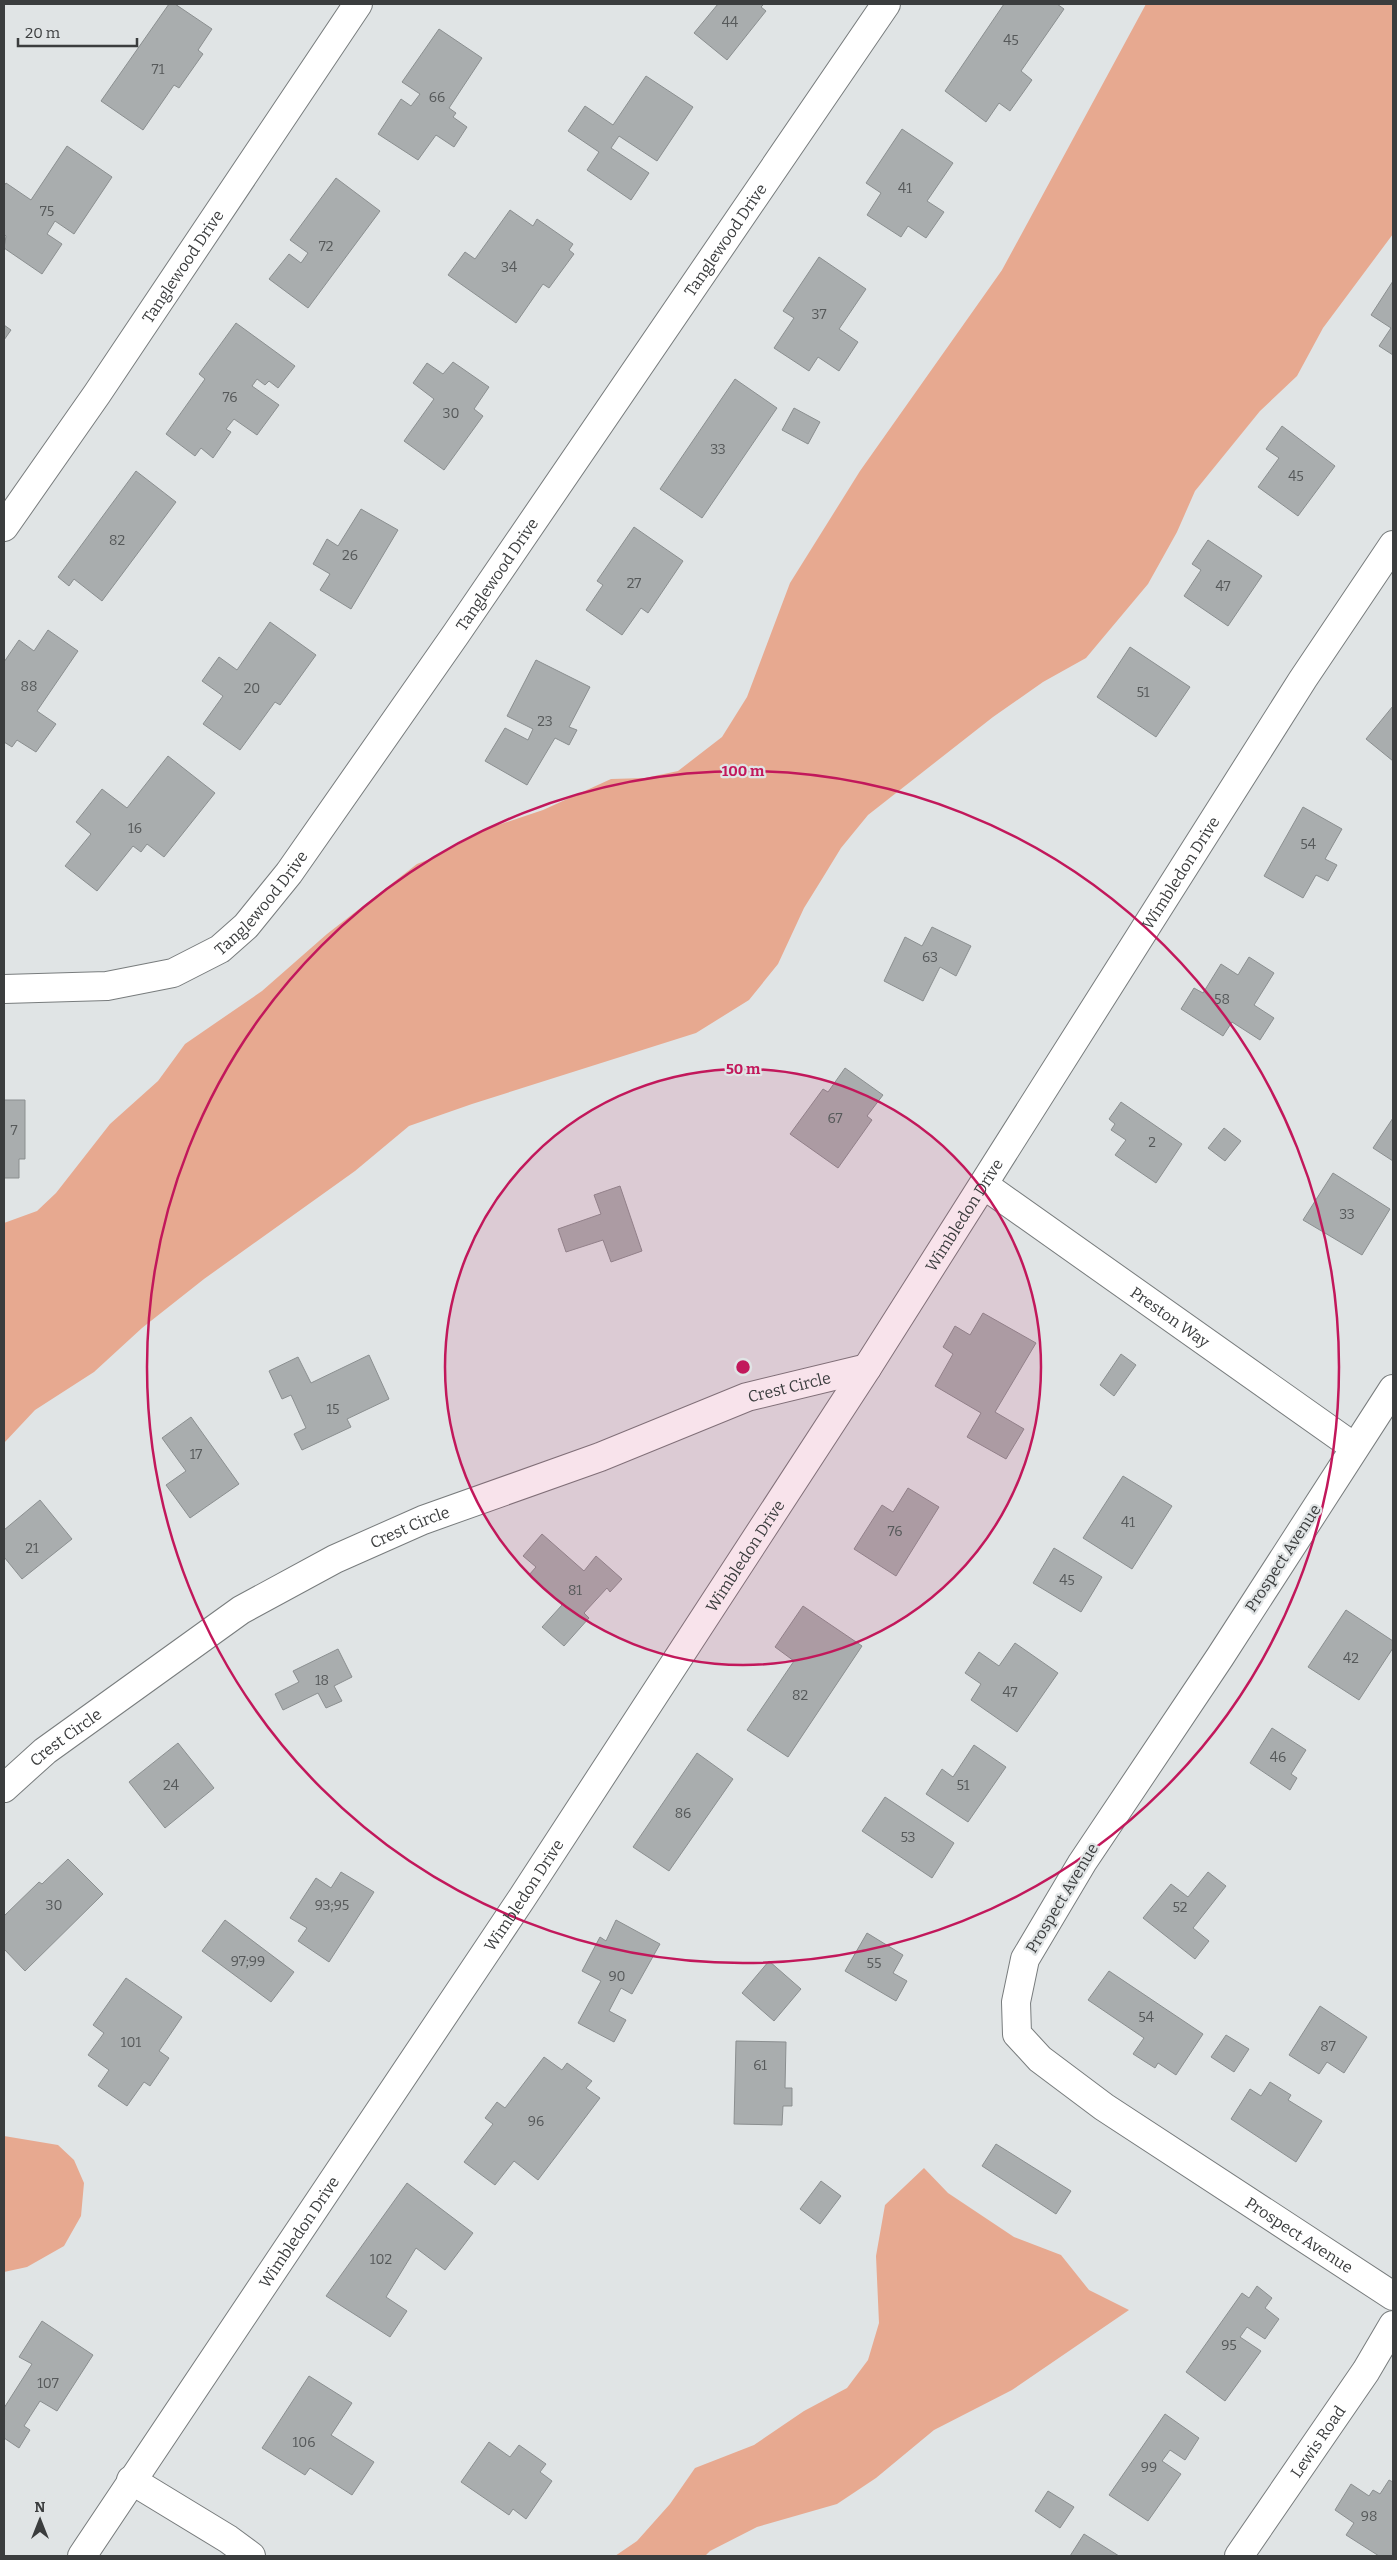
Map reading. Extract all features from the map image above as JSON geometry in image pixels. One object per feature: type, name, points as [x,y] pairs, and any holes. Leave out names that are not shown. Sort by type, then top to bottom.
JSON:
[{"type":"street","name":"Tanglewood Drive","points":[[4,527],[97,394],[358,4]]},
{"type":"street","name":"Tanglewood Drive","points":[[4,989],[107,986],[174,973],[220,949],[246,926],[289,873],[456,634],[886,4]]},
{"type":"street","name":"Wimbledon Drive","points":[[82,2556],[131,2480],[333,2183],[522,1898],[867,1368],[1303,679],[1393,545]]},
{"type":"street","name":"Preston Way","points":[[984,1185],[1354,1448]]},
{"type":"street","name":"Crest Circle","points":[[4,1788],[45,1751],[241,1610],[335,1559],[423,1520],[600,1457],[746,1397],[867,1368]]},
{"type":"street","name":"Prospect Avenue","points":[[1393,1389],[1220,1657],[1082,1863],[1025,1959],[1016,2002],[1017,2034],[1040,2059],[1104,2107],[1393,2296]]},
{"type":"street","name":"Lewis Road","points":[[1239,2556],[1366,2371],[1393,2325]]},
{"type":"street","points":[[131,2480],[228,2539],[251,2556]]},
{"type":"shaded area","points":[[1146,4],[1393,4],[1393,234],[1323,328],[1297,376],[1260,411],[1195,491],[1177,532],[1148,584],[1086,658],[1043,682],[993,717],[868,815],[841,848],[804,908],[778,964],[749,1000],[696,1033],[472,1104],[409,1126],[355,1171],[204,1279],[142,1328],[94,1372],[35,1410],[4,1443],[4,1223],[37,1211],[56,1193],[110,1124],[158,1081],[185,1044],[262,991],[327,934],[417,864],[435,857],[489,828],[543,810],[611,779],[645,778],[678,771],[722,737],[747,697],[790,583],[860,471],[1002,270]]},
{"type":"shaded area","points":[[4,2136],[58,2145],[74,2160],[84,2183],[81,2216],[64,2246],[27,2267],[4,2272]]},
{"type":"shaded area","points":[[924,2168],[948,2193],[1014,2237],[1061,2255],[1089,2290],[1129,2310],[1012,2390],[934,2430],[876,2478],[837,2504],[757,2527],[710,2551],[705,2556],[615,2556],[637,2541],[670,2504],[695,2468],[754,2445],[804,2411],[847,2388],[868,2360],[879,2323],[876,2256],[885,2205]]},
{"type":"building","points":[[169,4],[175,4],[212,29],[198,50],[203,54],[179,88],[174,85],[143,130],[101,101]]},
{"type":"building","points":[[718,4],[764,4],[761,7],[766,11],[727,60],[694,33]]},
{"type":"building","points":[[1004,4],[1057,4],[1064,9],[1021,71],[1032,80],[1010,111],[999,103],[986,122],[945,91]]},
{"type":"building","points":[[439,29],[482,58],[449,108],[456,113],[453,117],[467,127],[454,147],[436,135],[418,160],[378,134],[401,99],[411,106],[420,94],[402,82]]},
{"type":"building","points":[[646,76],[693,107],[657,161],[619,136],[611,148],[649,173],[631,200],[587,170],[599,152],[568,131],[585,106],[613,125]]},
{"type":"building","points":[[902,129],[953,163],[927,201],[944,212],[926,238],[908,226],[901,237],[867,215],[881,193],[866,183]]},
{"type":"building","points":[[67,146],[112,177],[74,234],[55,221],[47,234],[62,244],[42,274],[4,248],[6,236],[4,234],[4,186],[6,183],[31,200]]},
{"type":"building","points":[[336,178],[380,211],[308,308],[269,279],[289,254],[301,263],[308,253],[290,240]]},
{"type":"building","points":[[510,210],[533,226],[537,219],[573,244],[569,250],[574,254],[549,288],[543,284],[516,323],[448,275],[465,252],[475,259]]},
{"type":"building","points":[[819,257],[866,289],[839,329],[858,342],[839,371],[818,357],[809,371],[774,348],[794,318],[783,311]]},
{"type":"building","points":[[1393,281],[1393,355],[1379,346],[1391,328],[1371,315]]},
{"type":"building","points":[[236,323],[295,366],[278,388],[269,381],[265,385],[257,379],[252,386],[279,405],[257,435],[234,419],[226,429],[231,432],[213,458],[201,448],[195,456],[166,434],[205,379],[199,374]]},
{"type":"building","points":[[4,325],[11,330],[4,340]]},
{"type":"building","points":[[453,362],[489,387],[474,409],[483,416],[444,470],[404,441],[434,399],[413,383],[427,363],[443,374]]},
{"type":"building","points":[[735,379],[777,408],[702,518],[660,489]]},
{"type":"building","points":[[794,408],[820,422],[808,444],[782,430]]},
{"type":"building","points":[[1282,426],[1335,466],[1298,516],[1258,487],[1279,458],[1266,449]]},
{"type":"building","points":[[136,471],[176,502],[102,601],[74,579],[69,586],[58,577]]},
{"type":"building","points":[[361,509],[398,530],[351,609],[320,590],[330,574],[313,564],[327,539],[338,546]]},
{"type":"building","points":[[634,527],[683,561],[648,613],[641,608],[622,635],[586,610],[603,585],[597,581]]},
{"type":"building","points":[[1208,540],[1262,576],[1228,626],[1184,596],[1201,570],[1192,564]]},
{"type":"building","points":[[270,622],[316,655],[280,705],[275,702],[240,750],[203,724],[223,696],[202,681],[219,657],[237,670]]},
{"type":"building","points":[[48,630],[78,651],[37,711],[56,724],[36,752],[17,740],[12,747],[4,742],[4,662],[19,640],[34,651]]},
{"type":"building","points":[[1130,647],[1190,687],[1156,737],[1097,697]]},
{"type":"building","points":[[536,660],[590,687],[569,727],[577,730],[569,745],[555,738],[527,785],[485,761],[505,728],[528,740],[533,729],[507,716]]},
{"type":"building","points":[[1393,706],[1393,761],[1366,739]]},
{"type":"building","points":[[168,756],[215,793],[164,857],[147,844],[141,852],[133,846],[97,891],[65,866],[91,834],[76,822],[102,789],[127,808]]},
{"type":"building","points":[[1303,807],[1342,829],[1325,859],[1337,865],[1328,881],[1316,875],[1303,898],[1264,876]]},
{"type":"building","points":[[932,927],[971,946],[956,976],[940,967],[923,1001],[884,981],[905,937],[922,946]]},
{"type":"building","points":[[1249,957],[1274,973],[1254,1005],[1274,1018],[1260,1040],[1232,1022],[1223,1036],[1181,1009],[1194,988],[1203,993],[1221,964],[1238,975]]},
{"type":"building","points":[[845,1068],[883,1095],[867,1116],[872,1120],[838,1168],[790,1134],[823,1089],[828,1092]]},
{"type":"building","points":[[4,1100],[25,1100],[25,1159],[19,1159],[19,1178],[4,1178]]},
{"type":"building","points":[[1121,1102],[1182,1144],[1156,1183],[1115,1155],[1126,1140],[1111,1130],[1115,1124],[1109,1119]]},
{"type":"building","points":[[1393,1118],[1393,1161],[1373,1148]]},
{"type":"building","points":[[1224,1128],[1241,1141],[1225,1161],[1208,1148]]},
{"type":"building","points":[[1333,1173],[1390,1209],[1362,1255],[1303,1220]]},
{"type":"building","points":[[620,1186],[642,1251],[611,1262],[603,1240],[566,1252],[558,1229],[601,1214],[594,1195]]},
{"type":"building","points":[[983,1313],[1036,1343],[995,1412],[1024,1429],[1006,1459],[967,1437],[981,1413],[935,1386],[953,1354],[943,1347],[955,1326],[970,1335]]},
{"type":"building","points":[[1121,1354],[1136,1365],[1114,1396],[1100,1385]]},
{"type":"building","points":[[369,1355],[389,1399],[347,1419],[351,1427],[302,1450],[294,1434],[306,1428],[291,1395],[282,1399],[269,1371],[298,1357],[311,1383]]},
{"type":"building","points":[[191,1417],[239,1484],[190,1518],[166,1485],[186,1471],[162,1438]]},
{"type":"building","points":[[1123,1476],[1172,1506],[1132,1569],[1083,1538]]},
{"type":"building","points":[[908,1488],[939,1507],[896,1576],[854,1549],[882,1505],[893,1512]]},
{"type":"building","points":[[40,1500],[72,1539],[22,1579],[4,1557],[4,1530]]},
{"type":"building","points":[[542,1534],[584,1571],[596,1556],[622,1579],[610,1592],[607,1588],[584,1613],[589,1618],[564,1646],[542,1627],[562,1605],[529,1575],[536,1567],[523,1556]]},
{"type":"building","points":[[1054,1548],[1102,1577],[1081,1612],[1033,1583]]},
{"type":"building","points":[[803,1606],[862,1646],[788,1757],[747,1730],[794,1661],[775,1647]]},
{"type":"building","points":[[1346,1610],[1393,1641],[1393,1648],[1359,1700],[1308,1667]]},
{"type":"building","points":[[1015,1643],[1058,1673],[1017,1732],[971,1700],[981,1684],[965,1673],[979,1652],[999,1666]]},
{"type":"building","points":[[338,1649],[352,1677],[334,1686],[342,1701],[326,1708],[318,1693],[283,1710],[275,1694],[299,1682],[293,1671]]},
{"type":"building","points":[[1272,1728],[1306,1750],[1291,1774],[1297,1778],[1290,1790],[1250,1763]]},
{"type":"building","points":[[178,1743],[214,1788],[165,1828],[129,1782]]},
{"type":"building","points":[[974,1745],[1006,1767],[968,1822],[926,1794],[942,1769],[953,1777]]},
{"type":"building","points":[[697,1753],[733,1779],[669,1871],[633,1847]]},
{"type":"building","points":[[885,1797],[954,1843],[932,1878],[862,1831]]},
{"type":"building","points":[[68,1859],[103,1894],[25,1971],[4,1949],[4,1916],[39,1882],[42,1884]]},
{"type":"building","points":[[341,1872],[374,1892],[329,1962],[298,1941],[307,1928],[290,1918],[316,1878],[331,1888]]},
{"type":"building","points":[[1208,1872],[1226,1886],[1193,1928],[1209,1941],[1195,1959],[1143,1918],[1171,1884],[1188,1897]]},
{"type":"building","points":[[225,1920],[294,1972],[271,2002],[202,1951]]},
{"type":"building","points":[[616,1920],[660,1944],[632,1994],[621,1988],[609,2011],[626,2020],[614,2042],[578,2023],[601,1981],[582,1971],[600,1937],[606,1941]]},
{"type":"building","points":[[867,1933],[903,1955],[893,1973],[907,1981],[896,2001],[845,1971]]},
{"type":"building","points":[[769,1961],[801,1989],[774,2021],[742,1993]]},
{"type":"building","points":[[1109,1971],[1203,2034],[1176,2075],[1158,2063],[1155,2068],[1133,2054],[1144,2038],[1088,2000]]},
{"type":"building","points":[[126,1978],[182,2017],[159,2051],[169,2058],[150,2086],[144,2082],[127,2106],[98,2086],[109,2070],[88,2055],[104,2033],[93,2025]]},
{"type":"building","points":[[1320,2006],[1367,2037],[1344,2073],[1327,2062],[1319,2074],[1289,2055]]},
{"type":"building","points":[[1226,2035],[1249,2049],[1234,2072],[1211,2057]]},
{"type":"building","points":[[736,2041],[786,2042],[785,2088],[792,2088],[792,2106],[783,2106],[782,2125],[734,2124]]},
{"type":"building","points":[[544,2057],[562,2070],[567,2063],[592,2081],[586,2088],[600,2098],[538,2180],[514,2161],[495,2185],[464,2162],[493,2124],[485,2118],[497,2102],[505,2108]]},
{"type":"building","points":[[1270,2082],[1291,2095],[1288,2100],[1322,2121],[1296,2162],[1231,2119],[1250,2089],[1261,2096]]},
{"type":"building","points":[[996,2144],[1071,2191],[1056,2214],[982,2166]]},
{"type":"building","points":[[821,2181],[841,2196],[820,2224],[800,2209]]},
{"type":"building","points":[[407,2183],[473,2233],[445,2270],[416,2248],[386,2297],[407,2311],[390,2337],[326,2296]]},
{"type":"building","points":[[1257,2286],[1272,2298],[1265,2308],[1279,2319],[1265,2339],[1247,2327],[1240,2337],[1261,2351],[1225,2401],[1186,2372],[1242,2293],[1249,2298]]},
{"type":"building","points":[[42,2321],[93,2355],[57,2411],[40,2401],[24,2426],[30,2430],[19,2448],[4,2438],[4,2408],[32,2364],[19,2357]]},
{"type":"building","points":[[309,2376],[352,2403],[331,2435],[374,2462],[352,2495],[310,2468],[305,2475],[262,2448]]},
{"type":"building","points":[[1165,2414],[1199,2438],[1185,2460],[1170,2450],[1162,2461],[1181,2474],[1148,2521],[1109,2495]]},
{"type":"building","points":[[489,2442],[510,2457],[519,2445],[546,2464],[540,2472],[552,2481],[526,2519],[513,2509],[509,2515],[461,2482]]},
{"type":"building","points":[[1389,2480],[1393,2482],[1393,2556],[1379,2556],[1346,2535],[1354,2523],[1335,2510],[1351,2484],[1369,2496],[1373,2490],[1380,2494]]},
{"type":"building","points":[[1048,2491],[1074,2507],[1060,2528],[1035,2511]]},
{"type":"building","points":[[1084,2534],[1119,2556],[1070,2556]]}]
